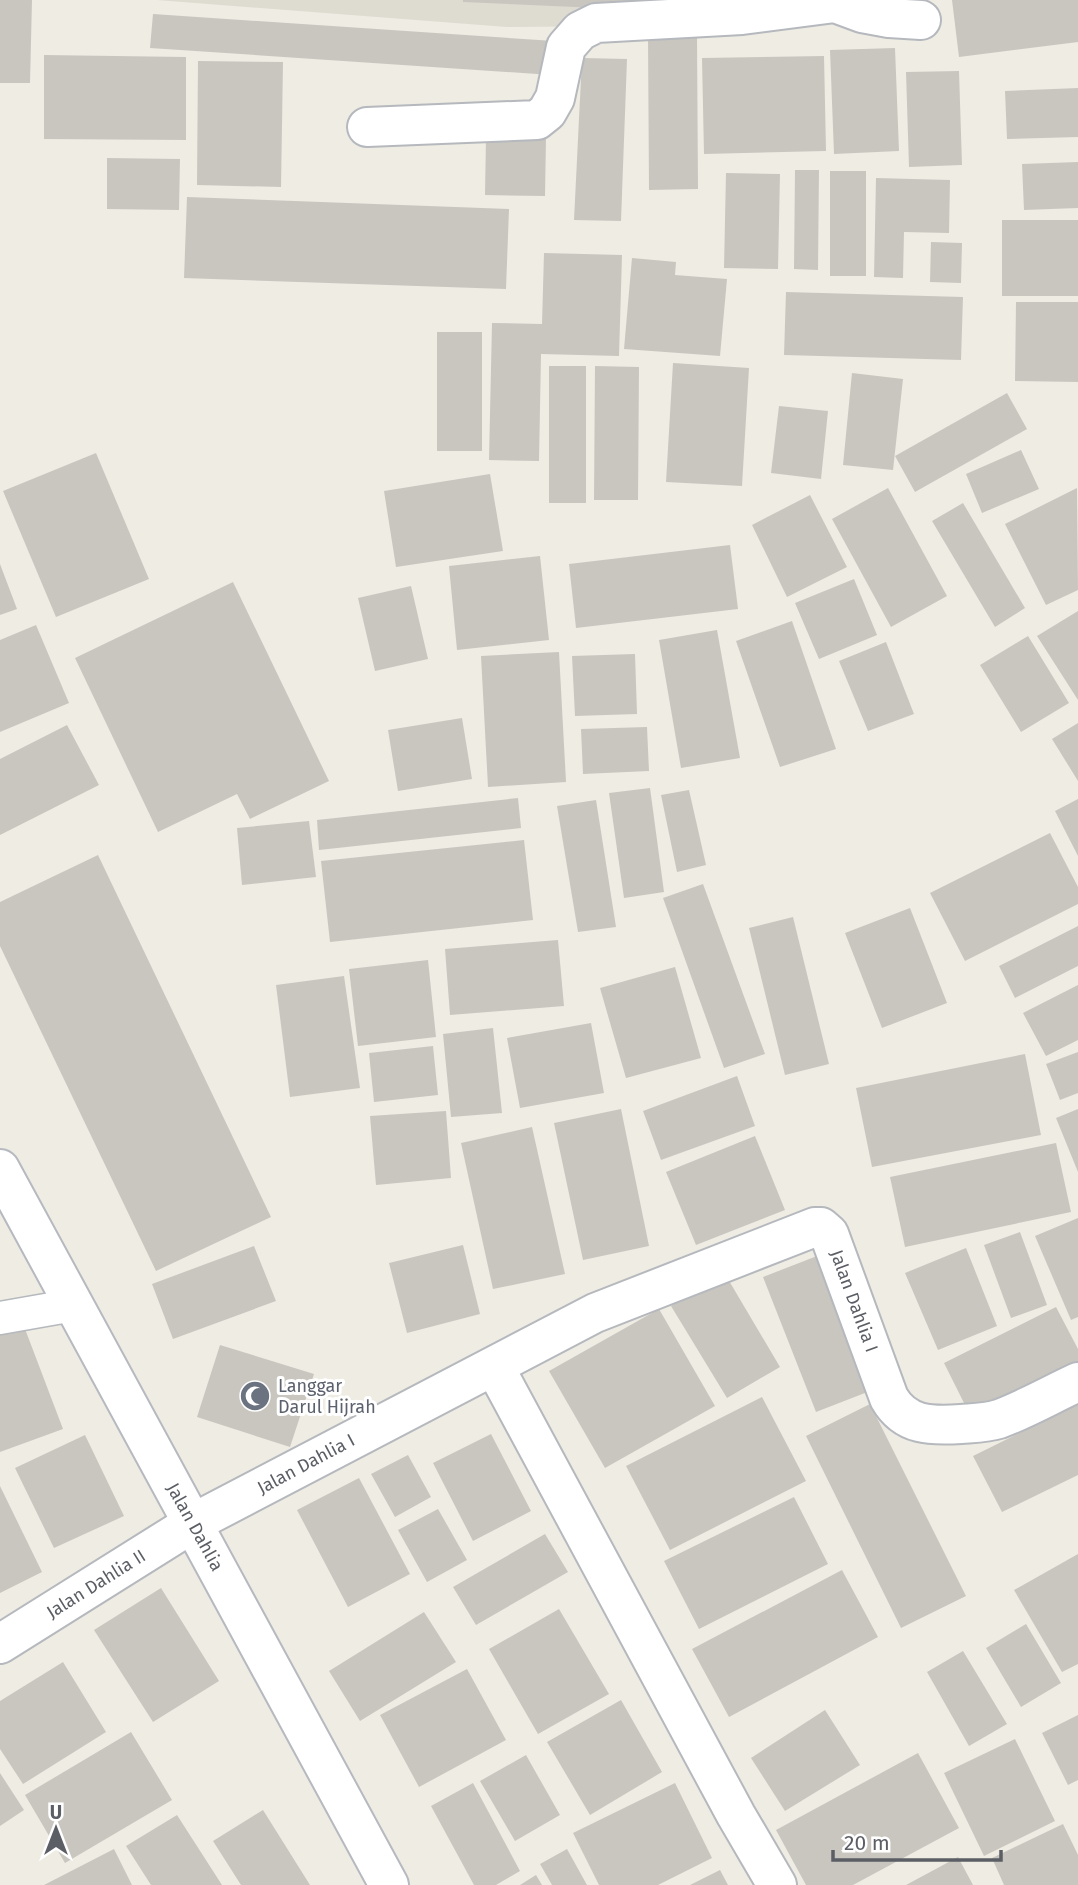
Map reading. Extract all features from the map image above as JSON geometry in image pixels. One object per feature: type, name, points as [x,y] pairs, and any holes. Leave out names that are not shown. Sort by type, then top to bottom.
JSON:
[{"type":"street","points":[[367,127],[537,120],[547,112],[555,98],[566,47],[580,31],[596,23],[741,15],[835,1],[862,13],[921,20]]},
{"type":"street","name":"Jalan Dahlia","points":[[0,1169],[390,1885]]},
{"type":"street","name":"Jalan Dahlia I","points":[[193,1523],[595,1313],[815,1227],[821,1227],[829,1234],[889,1398],[904,1416],[933,1425],[985,1423],[1078,1381]]},
{"type":"street","points":[[494,1366],[776,1885]]},
{"type":"street","name":"Jalan Dahlia II","points":[[0,1644],[193,1523]]},
{"type":"lane","points":[[0,1318],[74,1305]]},
{"type":"shaded area","points":[[157,0],[733,0],[734,25],[507,27]]},
{"type":"building","points":[[0,0],[32,0],[30,83],[0,83]]},
{"type":"building","points":[[688,0],[688,12],[463,2]]},
{"type":"building","points":[[952,0],[1078,0],[1078,42],[959,57]]},
{"type":"building","points":[[153,14],[554,41],[552,75],[150,48]]},
{"type":"building","points":[[697,38],[698,189],[649,190],[648,39]]},
{"type":"building","points":[[895,48],[899,151],[834,154],[830,50]]},
{"type":"building","points":[[44,55],[186,57],[186,140],[44,139]]},
{"type":"building","points":[[824,56],[826,151],[704,154],[702,58]]},
{"type":"building","points":[[582,58],[627,59],[621,221],[574,220]]},
{"type":"building","points":[[198,61],[283,62],[281,187],[197,185]]},
{"type":"building","points":[[959,71],[962,165],[909,167],[906,72]]},
{"type":"building","points":[[1078,88],[1078,137],[1007,139],[1005,91]]},
{"type":"building","points":[[486,137],[546,138],[545,196],[485,195]]},
{"type":"building","points":[[107,158],[180,159],[179,210],[107,209]]},
{"type":"building","points":[[1078,162],[1078,208],[1024,210],[1022,164]]},
{"type":"building","points":[[795,170],[819,170],[818,270],[794,269]]},
{"type":"building","points":[[830,171],[866,171],[866,276],[830,276]]},
{"type":"building","points":[[726,173],[780,174],[778,269],[724,268]]},
{"type":"building","points":[[876,178],[950,180],[949,233],[904,232],[903,278],[874,277]]},
{"type":"building","points":[[187,197],[509,209],[506,289],[184,278]]},
{"type":"building","points":[[1002,220],[1078,220],[1078,296],[1002,296]]},
{"type":"building","points":[[931,242],[962,243],[961,283],[930,282]]},
{"type":"building","points":[[544,253],[622,255],[619,356],[541,354],[539,461],[489,460],[492,323],[542,324]]},
{"type":"building","points":[[632,258],[676,262],[675,275],[727,279],[720,356],[624,349]]},
{"type":"building","points":[[786,292],[963,297],[961,360],[784,355]]},
{"type":"building","points":[[1016,302],[1078,302],[1078,382],[1015,381]]},
{"type":"building","points":[[437,332],[482,332],[482,451],[437,451]]},
{"type":"building","points":[[673,363],[749,368],[742,486],[666,482]]},
{"type":"building","points":[[549,366],[586,366],[586,503],[549,503]]},
{"type":"building","points":[[595,366],[639,367],[638,500],[594,500]]},
{"type":"building","points":[[852,373],[903,379],[893,470],[843,465]]},
{"type":"building","points":[[1007,393],[1027,429],[915,492],[895,456]]},
{"type":"building","points":[[779,406],[828,411],[821,479],[771,473]]},
{"type":"building","points":[[1021,450],[1039,489],[982,513],[966,474]]},
{"type":"building","points":[[96,453],[149,579],[56,617],[3,491]]},
{"type":"building","points":[[490,474],[503,551],[396,567],[384,491]]},
{"type":"building","points":[[888,488],[947,596],[891,627],[832,519]]},
{"type":"building","points":[[1077,488],[1078,590],[1046,605],[1005,524]]},
{"type":"building","points":[[810,495],[847,567],[787,597],[752,525]]},
{"type":"building","points":[[963,503],[1025,608],[995,627],[932,521]]},
{"type":"building","points":[[730,545],[738,609],[576,628],[569,564]]},
{"type":"building","points":[[540,556],[549,640],[457,650],[449,566]]},
{"type":"building","points":[[0,564],[17,609],[0,615]]},
{"type":"building","points":[[854,579],[877,635],[819,659],[795,603]]},
{"type":"building","points":[[233,582],[329,781],[250,819],[237,794],[158,832],[75,658]]},
{"type":"building","points":[[411,586],[428,659],[375,671],[358,598]]},
{"type":"building","points":[[1078,611],[1078,700],[1037,636]]},
{"type":"building","points":[[792,621],[836,749],[780,767],[736,641]]},
{"type":"building","points":[[36,625],[69,703],[0,732],[0,640]]},
{"type":"building","points":[[717,630],[740,758],[681,768],[659,640]]},
{"type":"building","points":[[1028,636],[1069,703],[1021,732],[980,665]]},
{"type":"building","points":[[886,642],[914,714],[868,731],[839,661]]},
{"type":"building","points":[[559,652],[566,782],[488,787],[481,656]]},
{"type":"building","points":[[635,654],[637,714],[575,716],[572,656]]},
{"type":"building","points":[[462,718],[472,779],[398,791],[388,730]]},
{"type":"building","points":[[1078,723],[1078,781],[1052,739]]},
{"type":"building","points":[[67,725],[99,785],[0,835],[0,759]]},
{"type":"building","points":[[647,727],[649,771],[583,774],[581,729]]},
{"type":"building","points":[[650,788],[664,892],[624,898],[609,793]]},
{"type":"building","points":[[689,790],[706,865],[677,872],[661,795]]},
{"type":"building","points":[[518,798],[521,828],[319,850],[317,820]]},
{"type":"building","points":[[1078,799],[1078,856],[1055,811]]},
{"type":"building","points":[[596,800],[616,927],[578,932],[557,806]]},
{"type":"building","points":[[309,821],[316,877],[242,885],[237,828]]},
{"type":"building","points":[[1050,833],[1078,887],[1078,904],[965,961],[930,893]]},
{"type":"building","points":[[524,840],[533,920],[330,942],[321,861]]},
{"type":"building","points":[[98,855],[271,1217],[156,1271],[0,946],[0,902]]},
{"type":"building","points":[[703,884],[765,1054],[724,1068],[663,898]]},
{"type":"building","points":[[910,908],[947,1003],[882,1028],[845,933]]},
{"type":"building","points":[[793,917],[829,1064],[785,1075],[749,928]]},
{"type":"building","points":[[1078,926],[1078,966],[1015,998],[999,966]]},
{"type":"building","points":[[558,940],[564,1006],[450,1015],[445,949]]},
{"type":"building","points":[[428,960],[436,1037],[358,1046],[349,969]]},
{"type":"building","points":[[675,967],[701,1058],[626,1078],[600,988]]},
{"type":"building","points":[[344,976],[360,1088],[290,1097],[276,985]]},
{"type":"building","points":[[1078,985],[1078,1040],[1046,1056],[1023,1013]]},
{"type":"building","points":[[591,1023],[604,1093],[520,1108],[507,1038]]},
{"type":"building","points":[[493,1028],[502,1113],[451,1117],[443,1034]]},
{"type":"building","points":[[433,1046],[438,1095],[374,1102],[369,1053]]},
{"type":"building","points":[[1078,1052],[1078,1093],[1060,1100],[1046,1064]]},
{"type":"building","points":[[1025,1054],[1041,1135],[872,1167],[856,1088]]},
{"type":"building","points":[[737,1076],[755,1126],[661,1160],[643,1111]]},
{"type":"building","points":[[621,1109],[649,1246],[583,1260],[554,1123]]},
{"type":"building","points":[[1078,1109],[1078,1172],[1056,1118]]},
{"type":"building","points":[[446,1111],[451,1178],[376,1185],[370,1116]]},
{"type":"building","points":[[532,1127],[565,1274],[493,1289],[461,1143]]},
{"type":"building","points":[[755,1136],[785,1210],[696,1245],[666,1172]]},
{"type":"building","points":[[1056,1143],[1071,1212],[905,1247],[890,1177]]},
{"type":"building","points":[[1078,1218],[1078,1317],[1071,1320],[1035,1236]]},
{"type":"building","points":[[1020,1232],[1047,1305],[1011,1318],[984,1245]]},
{"type":"building","points":[[463,1245],[480,1314],[407,1333],[389,1263]]},
{"type":"building","points":[[254,1246],[276,1301],[173,1339],[152,1284]]},
{"type":"building","points":[[966,1248],[997,1326],[938,1350],[905,1273]]},
{"type":"building","points":[[817,1256],[870,1391],[816,1412],[763,1277]]},
{"type":"building","points":[[725,1274],[780,1367],[727,1398],[671,1306]]},
{"type":"building","points":[[1056,1307],[1078,1349],[1078,1363],[971,1417],[944,1363]]},
{"type":"building","points":[[659,1309],[715,1406],[605,1468],[549,1371]]},
{"type":"building","points":[[22,1321],[63,1429],[0,1452],[0,1329]]},
{"type":"building","name":"Langgar Darul Hijrah","points":[[220,1345],[314,1374],[290,1447],[197,1417]]},
{"type":"building","points":[[762,1397],[806,1481],[670,1550],[626,1466]]},
{"type":"building","points":[[870,1404],[966,1596],[901,1628],[806,1436]]},
{"type":"building","points":[[1078,1404],[1078,1475],[1002,1512],[973,1456]]},
{"type":"building","points":[[491,1434],[531,1511],[473,1541],[433,1463]]},
{"type":"building","points":[[85,1435],[124,1516],[54,1548],[15,1468]]},
{"type":"building","points":[[408,1455],[431,1497],[395,1517],[371,1474]]},
{"type":"building","points":[[359,1478],[410,1574],[348,1607],[297,1510]]},
{"type":"building","points":[[0,1486],[42,1572],[0,1593]]},
{"type":"building","points":[[794,1497],[828,1564],[699,1629],[664,1561]]},
{"type":"building","points":[[438,1509],[467,1560],[427,1582],[398,1530]]},
{"type":"building","points":[[545,1534],[568,1572],[476,1625],[453,1587]]},
{"type":"building","points":[[1078,1554],[1078,1664],[1062,1672],[1014,1590]]},
{"type":"building","points":[[842,1570],[878,1637],[729,1717],[692,1649]]},
{"type":"building","points":[[161,1588],[219,1681],[153,1722],[94,1630]]},
{"type":"building","points":[[559,1609],[609,1694],[538,1734],[489,1649]]},
{"type":"building","points":[[424,1612],[456,1662],[360,1721],[329,1671]]},
{"type":"building","points":[[1026,1624],[1061,1683],[1021,1707],[986,1648]]},
{"type":"building","points":[[963,1651],[1007,1724],[969,1746],[927,1672]]},
{"type":"building","points":[[63,1662],[106,1732],[23,1784],[0,1749],[0,1701]]},
{"type":"building","points":[[467,1669],[506,1740],[419,1787],[380,1715]]},
{"type":"building","points":[[621,1700],[662,1772],[590,1815],[547,1742]]},
{"type":"building","points":[[825,1710],[860,1765],[785,1811],[751,1758]]},
{"type":"building","points":[[1078,1715],[1078,1780],[1068,1785],[1042,1733]]},
{"type":"building","points":[[131,1732],[172,1800],[65,1863],[25,1795]]},
{"type":"building","points":[[1015,1739],[1055,1821],[984,1856],[944,1773]]},
{"type":"building","points":[[918,1753],[959,1828],[853,1885],[806,1885],[776,1830]]},
{"type":"building","points":[[526,1755],[560,1815],[515,1841],[480,1781]]},
{"type":"building","points":[[0,1773],[24,1810],[0,1826]]},
{"type":"building","points":[[473,1783],[520,1871],[496,1885],[474,1885],[431,1806]]},
{"type":"building","points":[[675,1783],[712,1858],[658,1885],[599,1885],[573,1833]]},
{"type":"building","points":[[263,1810],[310,1885],[241,1885],[213,1841]]},
{"type":"building","points":[[177,1815],[222,1885],[151,1885],[126,1846]]},
{"type":"building","points":[[1063,1824],[1078,1855],[1078,1885],[1004,1885],[992,1858]]},
{"type":"building","points":[[114,1849],[132,1885],[44,1885]]},
{"type":"building","points":[[567,1849],[587,1885],[552,1885],[540,1864]]},
{"type":"building","points":[[958,1857],[973,1885],[906,1885]]},
{"type":"building","points":[[720,1870],[728,1885],[690,1885]]},
{"type":"building","points":[[536,1875],[542,1885],[520,1885]]},
{"type":"place","name":"Langgar Darul Hijrah","points":[[255,1396]]}]
